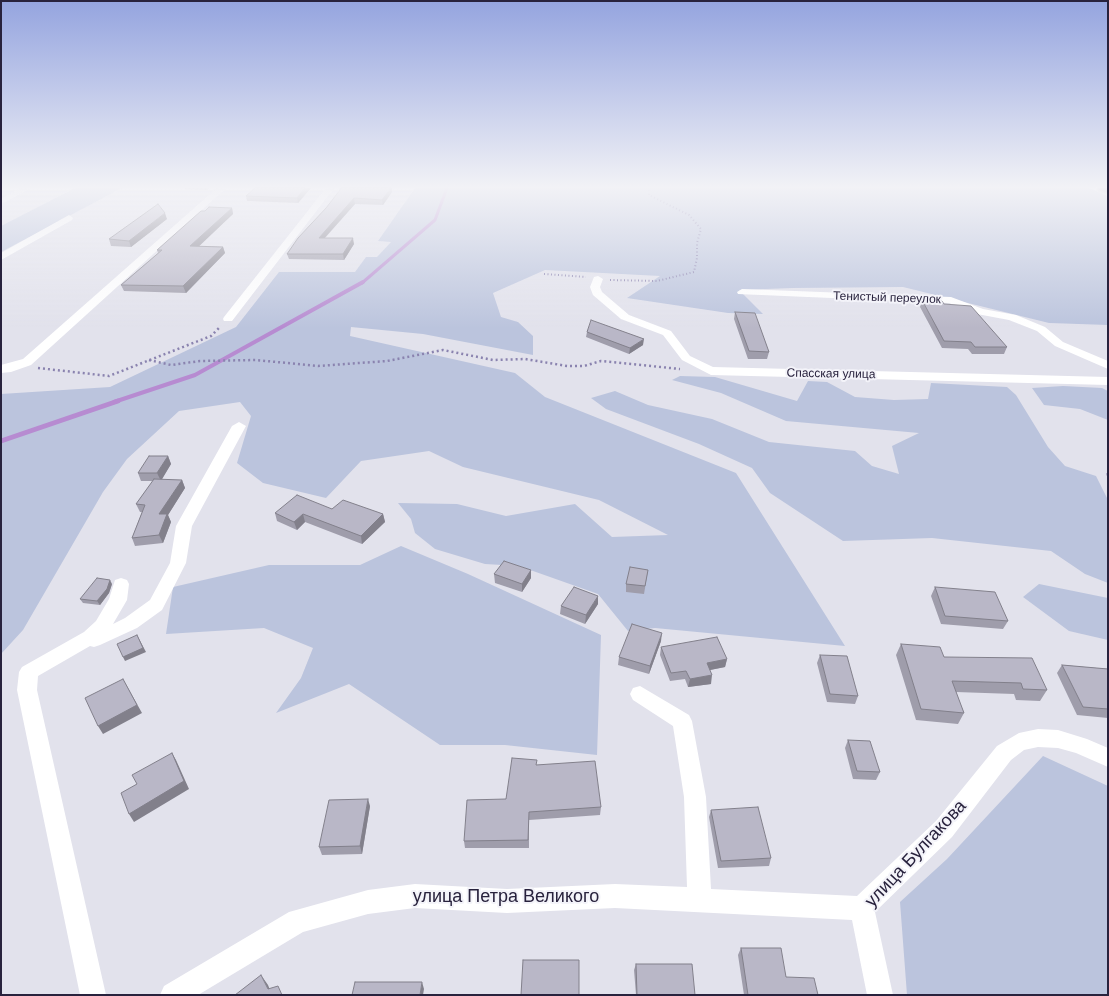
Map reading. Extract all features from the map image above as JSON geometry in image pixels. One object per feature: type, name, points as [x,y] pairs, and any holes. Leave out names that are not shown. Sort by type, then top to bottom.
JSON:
[{"type":"street","points":[[1,257],[40,234]]},
{"type":"street","points":[[9,368],[27,362],[170,234]]},
{"type":"street","points":[[228,319],[294,234]]},
{"type":"street","name":"Спасская улица","points":[[598,279],[595,290],[602,298],[625,317],[667,333],[686,358],[705,370],[718,372],[1108,381]]},
{"type":"street","name":"Тенистый переулок","points":[[742,292],[951,300],[981,312],[1012,317],[1040,328],[1059,344],[1108,365]]},
{"type":"street","points":[[79,643],[96,639],[130,623],[156,605],[178,563],[184,526],[239,426]]},
{"type":"street","points":[[94,995],[27,690],[29,672],[79,643],[102,626],[118,600],[121,584]]},
{"type":"street","points":[[640,694],[682,721],[694,797],[699,900]]},
{"type":"street","name":"улица Булгакова","points":[[880,995],[862,908],[944,829],[1004,753],[1018,742],[1038,738],[1058,739],[1080,745],[1108,758]]},
{"type":"street","name":"улица Петра Великого","points":[[173,995],[208,972],[298,921],[368,902],[415,896],[507,901],[615,896],[862,908]]},
{"type":"path","points":[[544,274],[598,279],[657,281],[694,272],[697,258],[696,243],[699,234]]},
{"type":"path","points":[[9,368],[109,376],[211,336],[228,319]]},
{"type":"path","points":[[149,360],[171,365],[200,361],[256,360],[318,366],[387,361],[443,350],[493,360],[525,360],[567,366],[584,366],[601,361],[666,369],[705,370]]},
{"type":"shaded area","points":[[1,234],[34,234],[1,252]]},
{"type":"shaded area","points":[[383,234],[1108,234],[1108,325],[1049,323],[903,287],[739,290],[763,314],[728,313],[627,298],[660,276],[545,270],[493,293],[501,317],[518,322],[533,336],[533,355],[423,334],[351,327],[350,336],[515,373],[545,397],[736,473],[845,646],[655,628],[628,631],[598,594],[519,566],[485,564],[435,549],[415,533],[411,519],[398,503],[457,504],[506,516],[575,504],[612,537],[668,535],[599,500],[463,467],[429,451],[361,461],[326,498],[263,483],[237,463],[251,416],[240,402],[179,411],[127,459],[103,492],[23,630],[1,654],[1,394],[110,387],[236,327],[279,272],[355,272],[366,257],[377,257],[391,242],[378,241]]},
{"type":"shaded area","points":[[680,376],[715,377],[797,401],[808,381],[827,382],[855,397],[894,400],[928,399],[931,383],[1007,387],[1016,395],[1048,447],[1065,466],[1096,476],[1108,500],[1108,583],[1085,574],[1051,551],[932,538],[843,541],[770,493],[752,468],[699,444],[606,409],[591,398],[615,391],[648,405],[712,419],[769,442],[855,451],[872,466],[899,474],[892,446],[919,433],[786,421],[721,393],[672,380]]},
{"type":"shaded area","points":[[1063,386],[1102,388],[1108,391],[1108,420],[1080,409],[1044,405],[1032,388]]},
{"type":"shaded area","points":[[401,546],[468,574],[601,635],[597,755],[505,745],[440,745],[349,684],[276,713],[301,678],[313,648],[264,628],[166,634],[173,587],[269,565],[360,565]]},
{"type":"shaded area","points":[[1039,584],[1108,598],[1108,640],[1069,631],[1023,597]]},
{"type":"shaded area","points":[[1043,756],[1108,786],[1108,995],[907,995],[900,902],[947,859]]},
{"type":"building","points":[[115,234],[137,234],[129,241],[109,239]]},
{"type":"building","points":[[175,234],[203,234],[190,246],[223,247],[183,286],[121,285],[162,250],[157,250]]},
{"type":"building","points":[[301,234],[322,234],[319,238],[353,238],[343,254],[287,254]]},
{"type":"building","points":[[922,300],[971,306],[1007,347],[975,347],[971,342],[944,341]]},
{"type":"building","points":[[735,312],[755,313],[769,352],[749,351]]},
{"type":"building","points":[[591,320],[644,339],[630,348],[587,332]]},
{"type":"building","points":[[149,456],[168,456],[157,473],[138,473]]},
{"type":"building","points":[[154,479],[182,480],[159,514],[167,514],[159,535],[132,538],[145,505],[136,504]]},
{"type":"building","points":[[297,495],[332,509],[343,500],[383,514],[361,536],[303,514],[294,522],[275,513]]},
{"type":"building","points":[[504,561],[531,570],[522,584],[494,574]]},
{"type":"building","points":[[630,567],[648,570],[645,586],[626,584]]},
{"type":"building","points":[[97,578],[110,580],[107,589],[97,601],[80,599]]},
{"type":"building","points":[[574,587],[598,596],[586,615],[561,606]]},
{"type":"building","points":[[935,587],[995,592],[1008,621],[945,616]]},
{"type":"building","points":[[632,624],[662,633],[650,666],[619,657]]},
{"type":"building","points":[[137,635],[143,648],[123,657],[117,644]]},
{"type":"building","points":[[717,637],[727,659],[707,663],[712,675],[690,679],[686,671],[671,673],[661,647]]},
{"type":"building","points":[[901,644],[940,647],[944,657],[1032,658],[1047,690],[1023,689],[1021,683],[952,681],[964,713],[921,709]]},
{"type":"building","points":[[820,655],[847,656],[858,696],[830,694]]},
{"type":"building","points":[[1062,665],[1108,669],[1108,709],[1083,707]]},
{"type":"building","points":[[123,679],[137,705],[98,726],[85,698]]},
{"type":"building","points":[[848,740],[870,741],[880,772],[857,771]]},
{"type":"building","points":[[172,753],[184,781],[129,814],[121,793],[137,784],[132,775]]},
{"type":"building","points":[[512,758],[537,760],[536,765],[595,761],[601,807],[529,812],[528,840],[464,841],[467,800],[506,799]]},
{"type":"building","points":[[368,799],[360,846],[319,847],[329,800]]},
{"type":"building","points":[[758,807],[771,858],[721,861],[711,810]]},
{"type":"building","points":[[741,948],[781,948],[786,977],[814,978],[818,995],[748,995]]},
{"type":"building","points":[[523,960],[579,960],[579,995],[521,995]]},
{"type":"building","points":[[636,964],[692,964],[695,995],[637,995]]},
{"type":"building","points":[[261,975],[268,989],[278,986],[282,995],[235,995]]},
{"type":"building","points":[[355,982],[422,982],[420,995],[352,995]]},
{"type":"waterway","points":[[362,283],[418,234]]},
{"type":"waterway","points":[[114,402],[195,375],[363,282]]},
{"type":"waterway","points":[[1,441],[118,401]]}]
